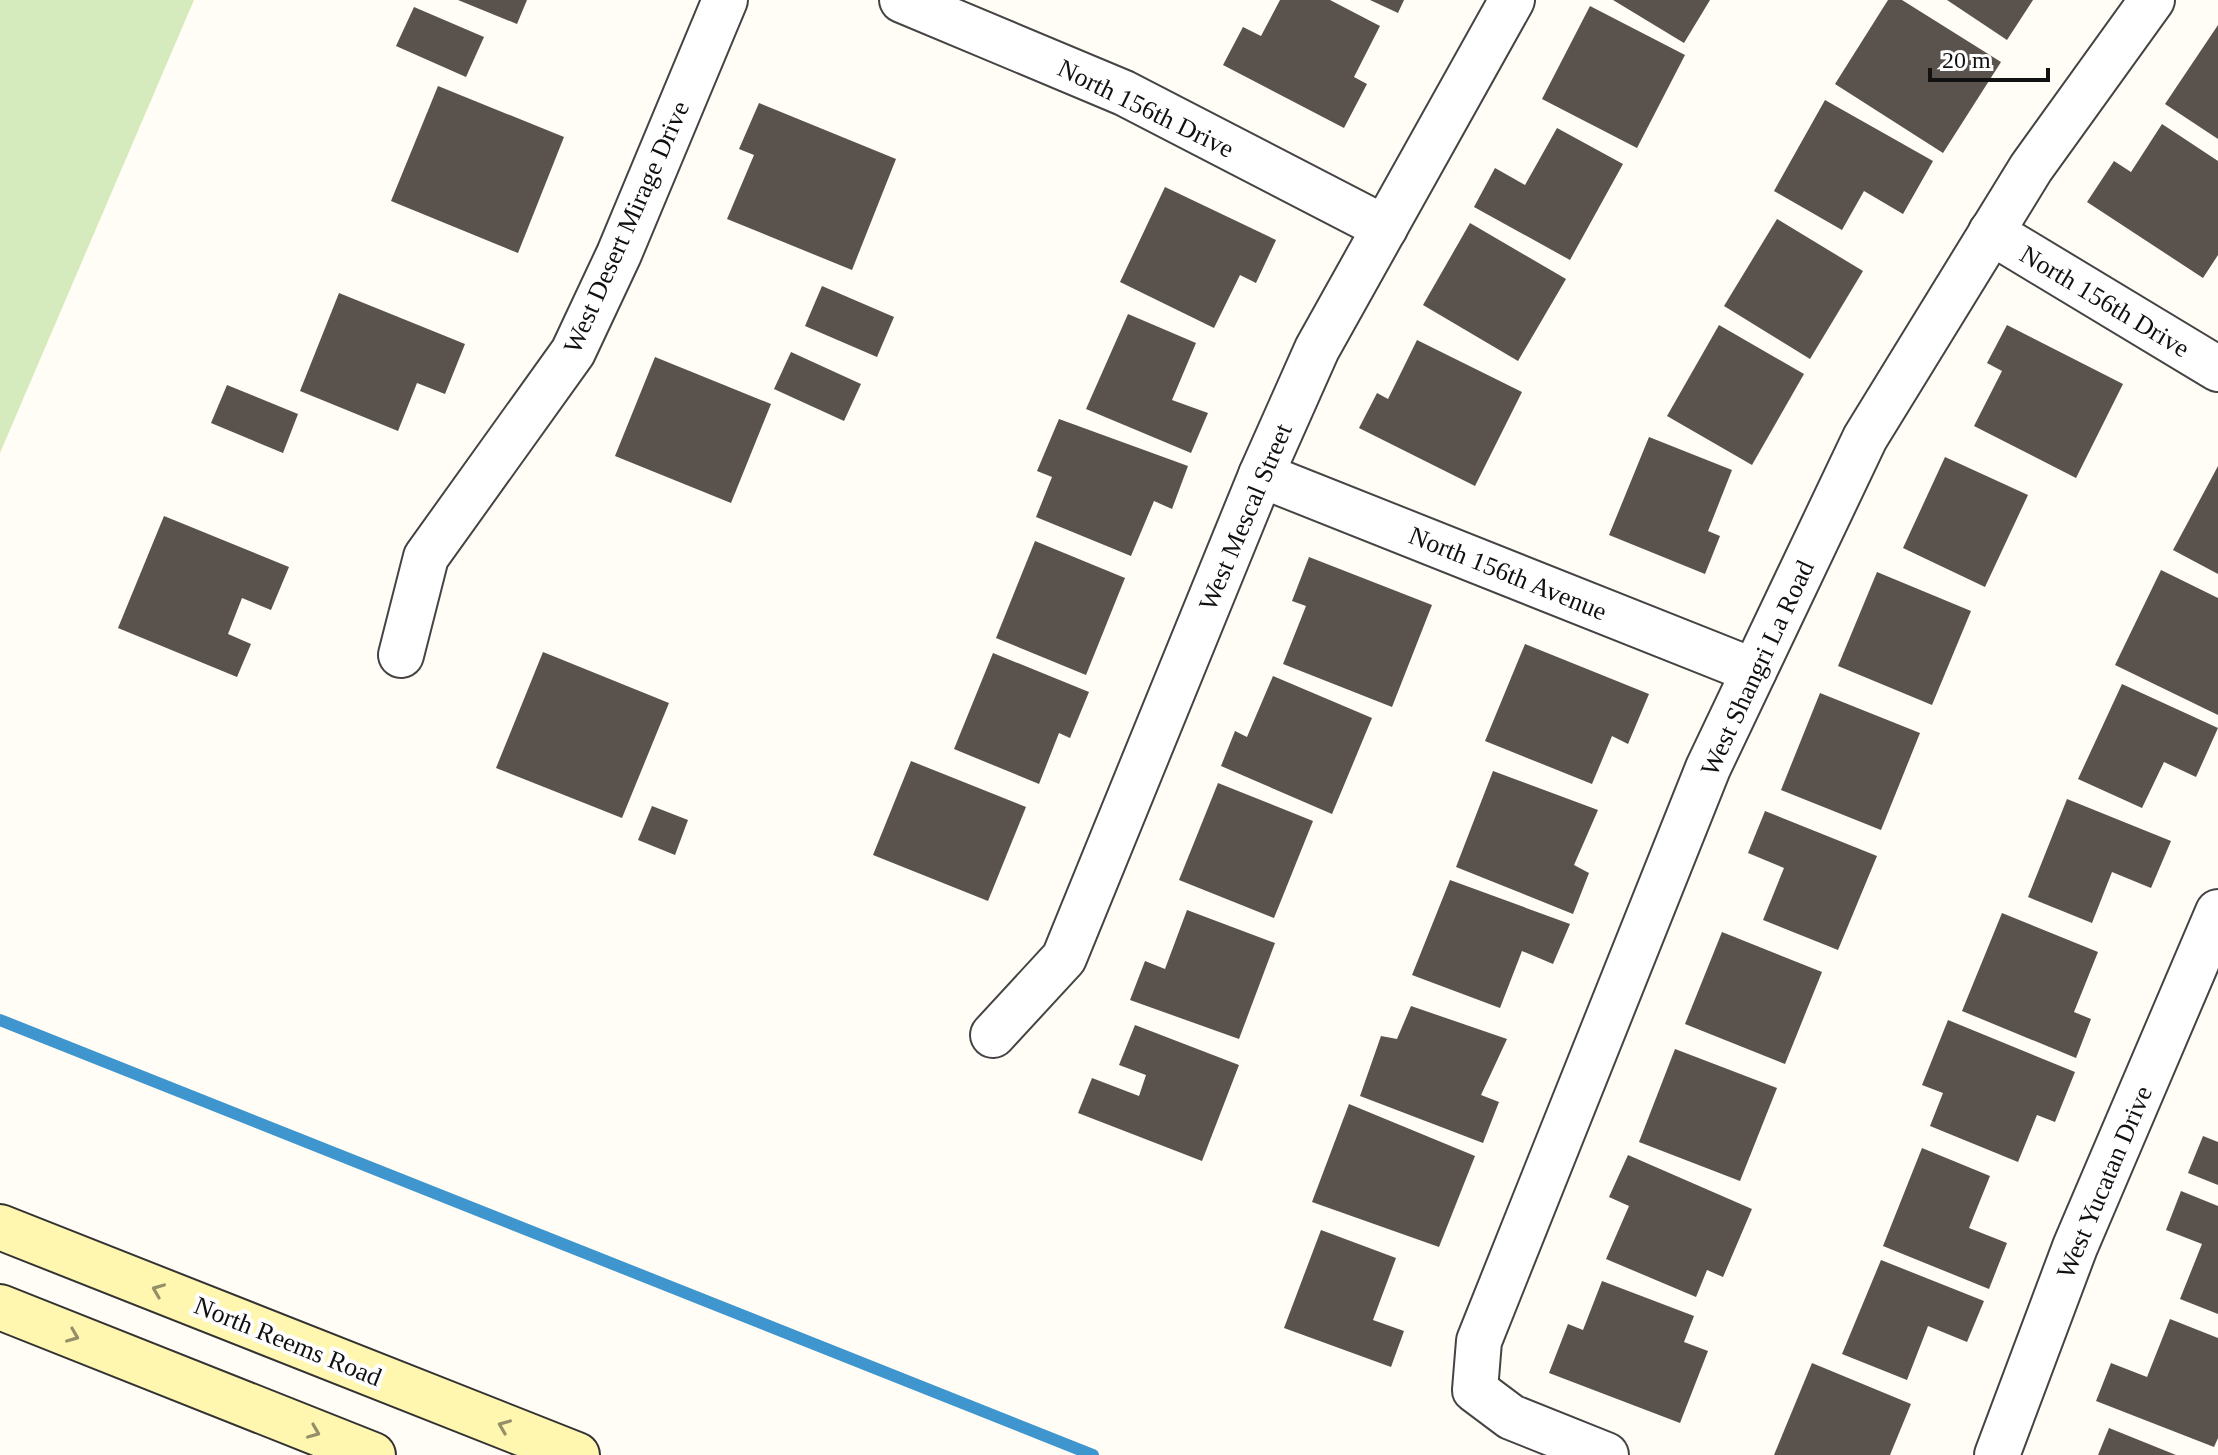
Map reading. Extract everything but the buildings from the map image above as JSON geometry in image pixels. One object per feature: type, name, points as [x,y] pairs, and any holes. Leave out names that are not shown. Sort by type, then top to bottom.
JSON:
[{"type":"main road","name":"North Reems Road","points":[[0,1227],[577,1455]]},
{"type":"main road","points":[[0,1307],[373,1455]]},
{"type":"street","name":"West Desert Mirage Drive","points":[[401,655],[426,557],[573,352],[619,254],[725,0]]},
{"type":"street","name":"North 156th Drive","points":[[902,0],[1124,93],[1385,228]]},
{"type":"street","name":"West Mescal Street","points":[[993,1035],[1064,958],[1261,475],[1317,349],[1512,0]]},
{"type":"street","name":"West Shangri La Road","points":[[1606,1455],[1511,1417],[1475,1390],[1479,1341],[1708,768],[1865,438],[2031,168],[2152,0]]},
{"type":"street","name":"North 156th Drive","points":[[1991,232],[2218,369]]},
{"type":"street","name":"North 156th Avenue","points":[[1261,475],[1754,671]]},
{"type":"street","name":"West Yucatan Drive","points":[[1997,1455],[2075,1247],[2218,912]]},
{"type":"green space","points":[[0,0],[194,0],[0,453]]},
{"type":"waterway","points":[[0,1020],[1093,1455]]}]
